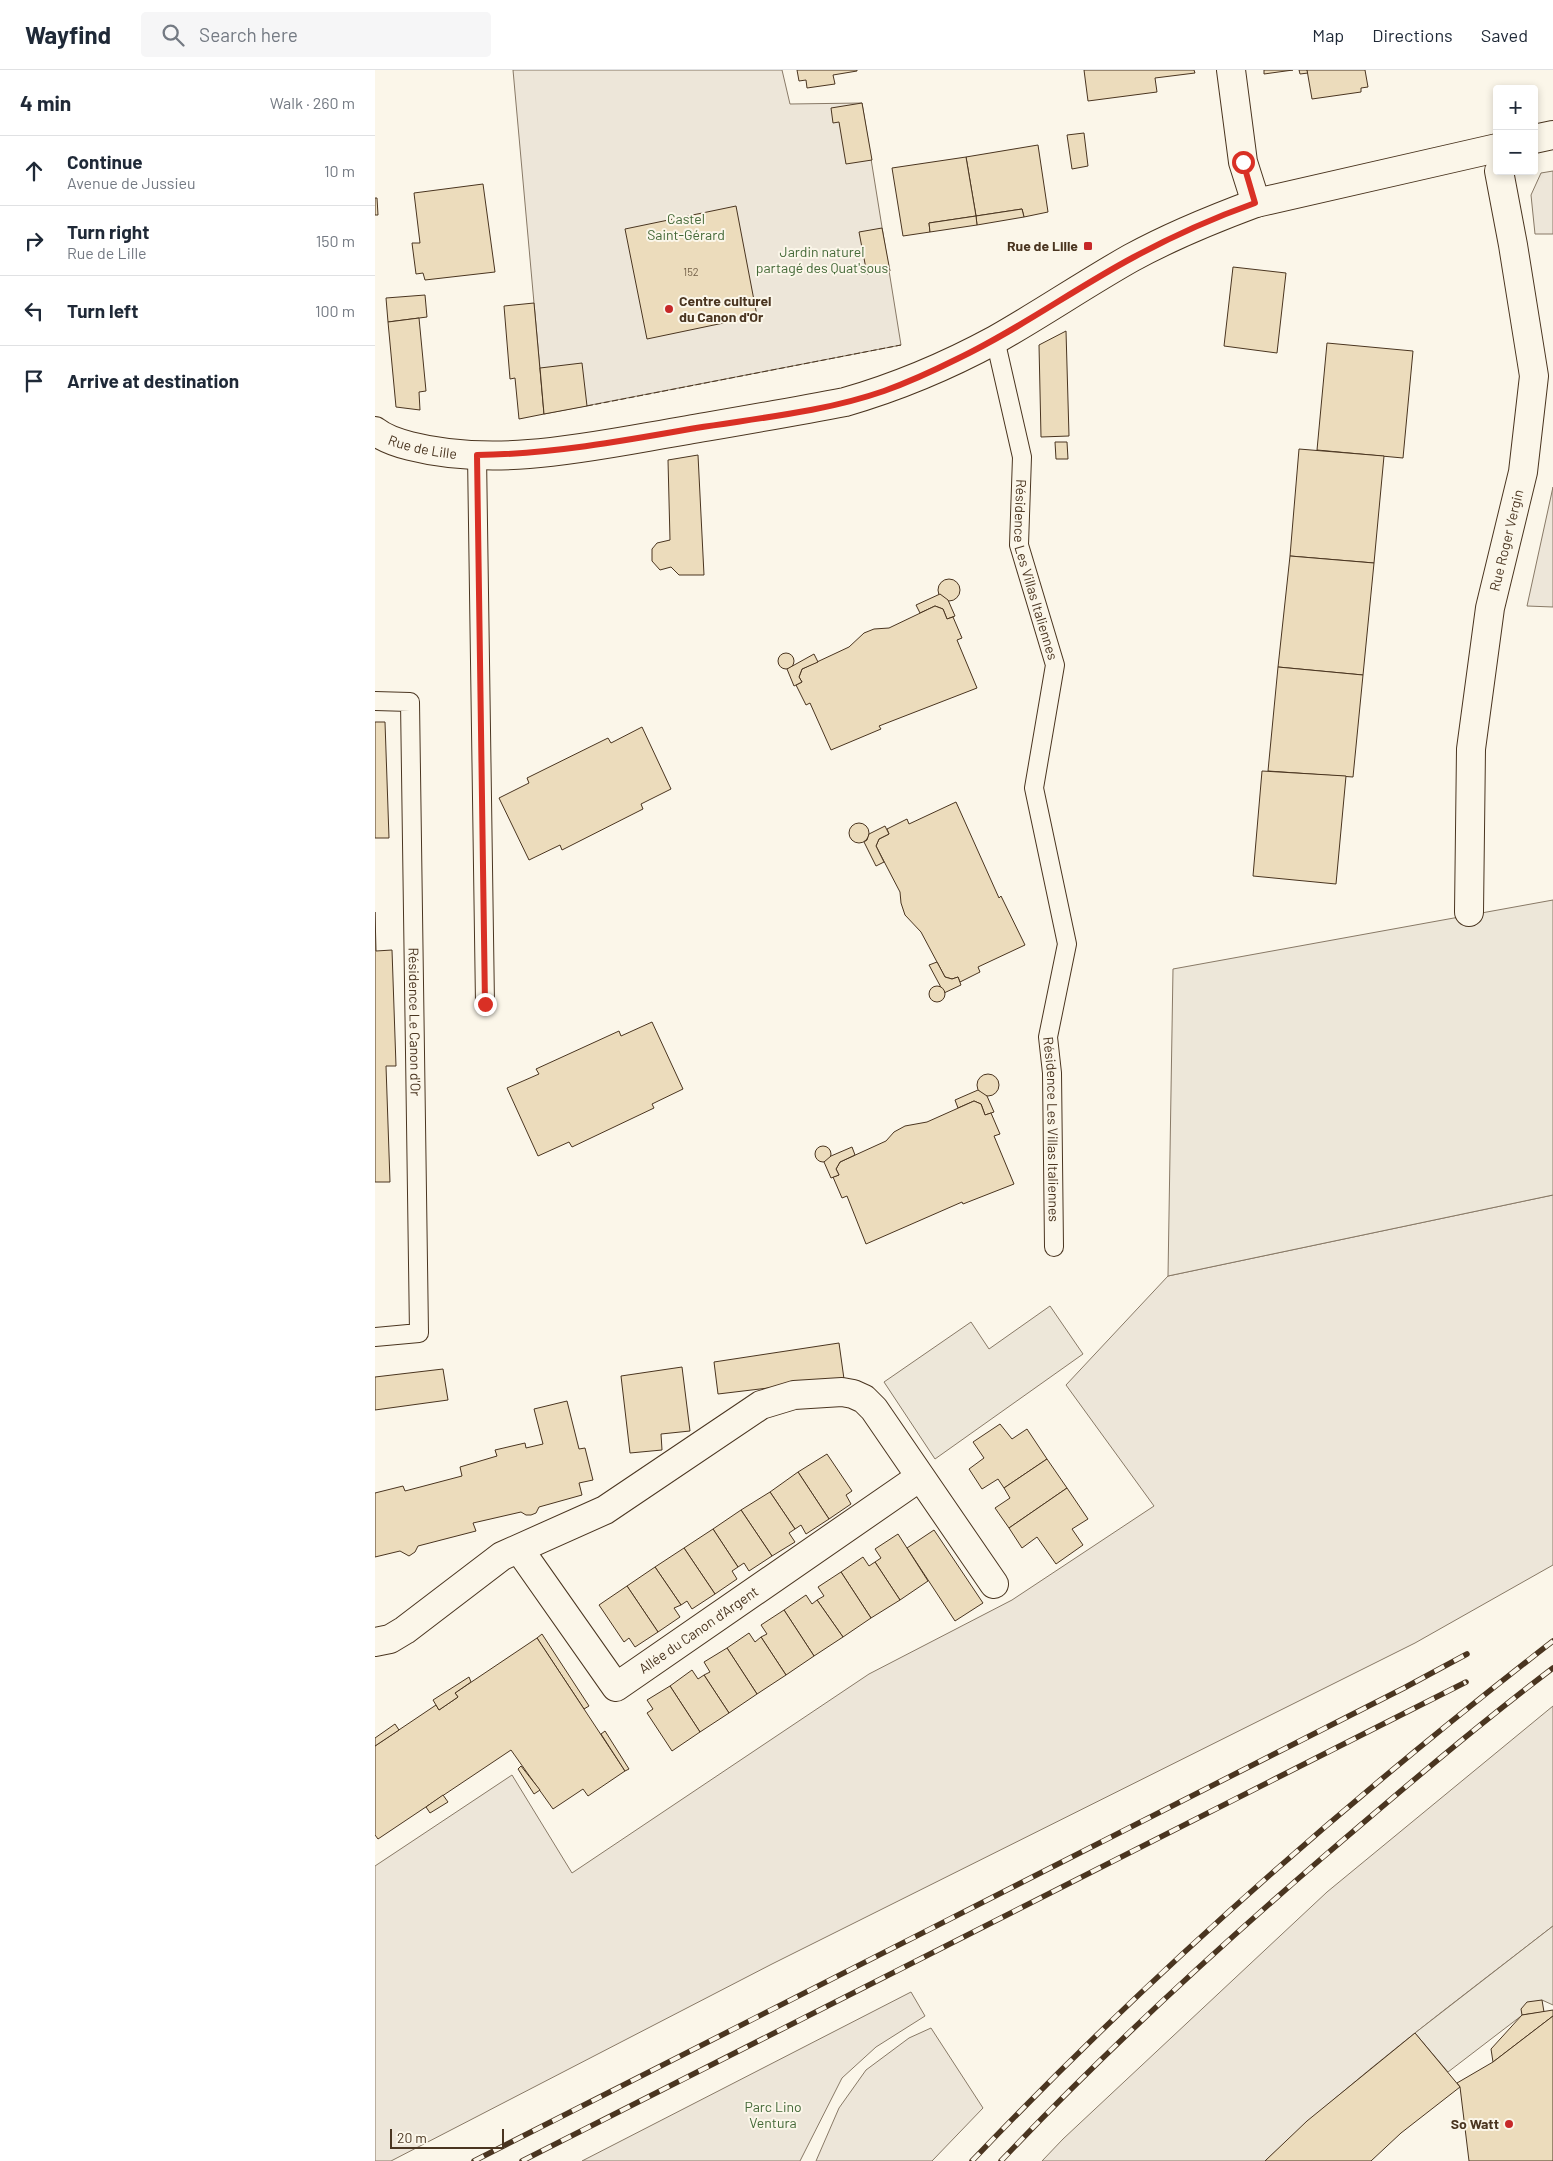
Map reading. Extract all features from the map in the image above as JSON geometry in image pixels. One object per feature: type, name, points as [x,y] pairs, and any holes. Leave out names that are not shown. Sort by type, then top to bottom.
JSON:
[{"type":"street","points":[[1231,70],[1243,162],[1255,203]]},
{"type":"street","points":[[1538,138],[1553,135]]},
{"type":"street","name":"Rue de Lille","points":[[375,431],[400,443],[425,449],[477,455],[521,454],[595,446],[845,402],[883,391],[922,375],[995,339],[1132,258],[1204,223],[1255,203],[1493,159]]},
{"type":"street","name":"Rue Roger Vergin","points":[[1469,912],[1471,750],[1490,608],[1523,472],[1534,376],[1500,175]]},
{"type":"street","points":[[375,1642],[390,1639],[405,1630],[502,1556],[605,1510],[761,1405],[794,1395],[842,1392],[853,1394],[864,1400],[874,1409],[994,1584]]},
{"type":"street","name":"Allée du Canon d'Argent","points":[[519,1549],[616,1687],[920,1477]]},
{"type":"lane","name":"Résidence Les Villas Italiennes","points":[[995,339],[1022,457],[1019,545],[1055,665],[1034,788],[1067,944],[1048,1038],[1051,1073],[1054,1246]]},
{"type":"lane","points":[[477,455],[485,1004]]},
{"type":"lane","name":"Résidence Le Canon d'Or","points":[[375,701],[410,702],[419,1333],[375,1337]]},
{"type":"green space","name":"Castel Saint-Gérard","points":[[513,70],[782,70],[790,104],[862,103],[901,345],[544,414]]},
{"type":"green space","points":[[1553,171],[1553,234],[1535,234],[1531,195],[1541,173]]},
{"type":"green space","points":[[1553,487],[1553,607],[1527,606]]},
{"type":"green space","points":[[1553,1195],[1553,1565],[1415,1643],[772,1964],[391,2161],[375,2161],[375,1866],[512,1775],[572,1873],[869,1674],[1012,1600],[1154,1506],[1066,1385],[1168,1276]]},
{"type":"green space","points":[[1553,1706],[1553,1926],[1370,2069],[1265,2161],[1042,2161],[1063,2139],[1327,1892]]},
{"type":"green space","name":"Parc Lino Ventura","points":[[911,1992],[925,2016],[876,2047],[842,2078],[800,2161],[582,2161]]},
{"type":"green space","name":"Parc Lino Ventura","points":[[931,2028],[983,2108],[932,2161],[816,2161],[839,2108],[866,2070],[909,2038]]},
{"type":"shaded area","points":[[1553,900],[1553,1195],[1168,1276],[1173,969]]},
{"type":"shaded area","points":[[1050,1306],[1083,1354],[935,1459],[884,1382],[971,1322],[989,1349]]},
{"type":"shaded area","points":[[1553,1926],[1553,2005],[1542,2000],[1448,2072],[1415,2033]]},
{"type":"building","points":[[797,70],[857,71],[833,75],[835,84],[807,88],[806,80],[799,81]]},
{"type":"building","points":[[1084,70],[1194,70],[1195,73],[1155,78],[1157,92],[1088,101]]},
{"type":"building","points":[[1264,70],[1293,70],[1264,74]]},
{"type":"building","points":[[1299,70],[1307,70],[1308,73],[1300,74]]},
{"type":"building","points":[[1307,70],[1365,70],[1368,87],[1361,88],[1361,92],[1312,99]]},
{"type":"building","points":[[862,103],[872,160],[846,164],[839,122],[833,123],[831,108]]},
{"type":"building","points":[[1084,133],[1088,166],[1072,169],[1067,135]]},
{"type":"building","points":[[1038,145],[1048,212],[1024,217],[1022,209],[976,216],[966,157]]},
{"type":"building","points":[[966,157],[976,216],[929,223],[930,232],[903,236],[892,168]]},
{"type":"building","points":[[483,184],[495,272],[425,280],[423,273],[416,274],[412,243],[420,243],[414,193]]},
{"type":"building","points":[[375,198],[377,198],[378,215],[375,215]]},
{"type":"building","name":"Castel Saint-Gérard","points":[[736,206],[757,316],[647,339],[625,229]]},
{"type":"building","points":[[1022,209],[1024,217],[977,225],[976,216]]},
{"type":"building","points":[[976,216],[977,225],[930,232],[929,223]]},
{"type":"building","points":[[882,228],[890,271],[867,274],[859,232]]},
{"type":"building","points":[[1233,267],[1286,273],[1277,353],[1224,346]]},
{"type":"building","points":[[425,295],[427,317],[388,322],[386,298]]},
{"type":"building","points":[[534,303],[544,414],[519,419],[515,378],[510,379],[504,306]]},
{"type":"building","points":[[419,318],[426,391],[419,392],[420,410],[396,407],[388,322]]},
{"type":"building","points":[[1066,331],[1069,436],[1041,437],[1039,345]]},
{"type":"building","points":[[1327,343],[1413,351],[1403,458],[1317,450]]},
{"type":"building","points":[[582,363],[587,406],[544,414],[540,368]]},
{"type":"building","points":[[1055,442],[1067,442],[1068,459],[1056,459]]},
{"type":"building","points":[[1299,449],[1384,456],[1374,563],[1290,556]]},
{"type":"building","points":[[698,455],[704,575],[679,575],[671,567],[660,570],[652,561],[652,549],[657,543],[670,540],[668,460]]},
{"type":"building","points":[[1290,556],[1374,563],[1363,675],[1278,667]]},
{"type":"building","points":[[949,579],[959,586],[960,590],[953,600],[949,601],[939,594],[938,590],[945,580]]},
{"type":"building","points":[[940,594],[948,600],[955,616],[947,619],[943,609],[935,606],[920,613],[916,605]]},
{"type":"building","points":[[935,606],[943,609],[947,619],[953,617],[962,638],[957,640],[977,688],[879,726],[881,729],[831,750],[810,703],[806,705],[796,685],[802,682],[799,677],[802,669],[849,647],[864,633],[874,629],[889,628]]},
{"type":"building","points":[[786,653],[792,655],[794,661],[792,667],[786,669],[780,667],[778,661],[780,655]]},
{"type":"building","points":[[814,654],[818,662],[802,669],[799,677],[802,682],[794,686],[787,669]]},
{"type":"building","points":[[1278,667],[1363,675],[1353,777],[1268,771]]},
{"type":"building","points":[[375,722],[385,722],[389,838],[375,838]]},
{"type":"building","points":[[642,727],[671,789],[641,804],[643,809],[562,850],[560,845],[529,860],[499,798],[529,783],[527,778],[608,738],[611,743]]},
{"type":"building","points":[[1262,771],[1346,776],[1336,884],[1253,876]]},
{"type":"building","points":[[956,802],[999,898],[1001,896],[1025,945],[978,967],[980,972],[960,982],[958,977],[952,979],[945,977],[921,932],[905,915],[900,892],[876,846],[879,839],[889,834],[887,829],[907,819],[909,824]]},
{"type":"building","points":[[855,823],[863,823],[869,829],[869,837],[863,843],[855,843],[849,837],[849,829]]},
{"type":"building","points":[[885,826],[889,834],[879,839],[876,846],[884,862],[876,866],[864,842],[869,834]]},
{"type":"building","points":[[375,912],[376,951],[392,950],[396,1066],[386,1066],[390,1182],[375,1182]]},
{"type":"building","points":[[937,962],[945,977],[952,979],[958,977],[961,985],[944,993],[929,965]]},
{"type":"building","points":[[937,986],[945,994],[937,1002],[929,994]]},
{"type":"building","points":[[652,1022],[683,1089],[652,1104],[654,1108],[572,1147],[569,1142],[538,1156],[507,1088],[539,1074],[536,1069],[619,1031],[621,1036]]},
{"type":"building","points":[[988,1074],[998,1081],[999,1085],[992,1095],[988,1096],[978,1089],[977,1085],[984,1075]]},
{"type":"building","points":[[978,1090],[987,1096],[994,1112],[985,1115],[981,1104],[974,1101],[958,1108],[955,1100]]},
{"type":"building","points":[[974,1101],[981,1104],[985,1115],[991,1113],[1000,1134],[994,1136],[1014,1184],[963,1204],[962,1202],[866,1244],[847,1196],[842,1198],[833,1177],[839,1175],[836,1169],[840,1162],[886,1141],[894,1132],[905,1126],[927,1122]]},
{"type":"building","points":[[820,1146],[826,1146],[831,1151],[829,1160],[820,1162],[815,1157],[815,1151]]},
{"type":"building","points":[[852,1147],[855,1155],[840,1162],[836,1169],[839,1175],[831,1178],[824,1162],[831,1156]]},
{"type":"building","points":[[839,1343],[844,1379],[718,1394],[714,1362]]},
{"type":"building","points":[[682,1367],[690,1431],[661,1434],[662,1450],[630,1453],[621,1376]]},
{"type":"building","points":[[443,1369],[448,1400],[375,1410],[375,1377]]},
{"type":"building","points":[[567,1401],[579,1449],[585,1448],[593,1480],[579,1483],[582,1495],[539,1507],[536,1513],[531,1515],[521,1512],[473,1523],[476,1531],[418,1546],[415,1552],[409,1556],[400,1551],[375,1557],[375,1493],[403,1486],[405,1491],[462,1476],[460,1467],[497,1456],[495,1450],[525,1443],[526,1448],[543,1444],[534,1409]]},
{"type":"building","points":[[1000,1424],[1012,1439],[1027,1429],[1047,1459],[1004,1488],[998,1479],[982,1489],[969,1469],[984,1458],[973,1442]]},
{"type":"building","points":[[827,1454],[852,1491],[846,1495],[851,1504],[829,1519],[798,1472]]},
{"type":"building","points":[[1047,1459],[1067,1488],[1009,1528],[995,1508],[1010,1498],[1004,1488]]},
{"type":"building","points":[[798,1472],[829,1519],[806,1534],[801,1525],[795,1529],[770,1492]]},
{"type":"building","points":[[1067,1488],[1088,1519],[1072,1529],[1083,1545],[1056,1564],[1037,1537],[1022,1548],[1009,1528]]},
{"type":"building","points":[[770,1492],[795,1529],[789,1533],[795,1542],[772,1556],[741,1510]]},
{"type":"building","points":[[741,1510],[772,1556],[749,1571],[744,1563],[738,1567],[713,1529]]},
{"type":"building","points":[[713,1529],[738,1567],[732,1571],[737,1579],[715,1594],[684,1548]]},
{"type":"building","points":[[934,1530],[983,1603],[955,1621],[907,1548]]},
{"type":"building","points":[[898,1534],[928,1581],[900,1600],[875,1562],[881,1558],[875,1549]]},
{"type":"building","points":[[684,1548],[715,1594],[692,1609],[687,1601],[681,1605],[655,1567]]},
{"type":"building","points":[[863,1557],[869,1566],[875,1562],[900,1600],[871,1618],[841,1572]]},
{"type":"building","points":[[655,1567],[681,1605],[674,1608],[680,1617],[658,1632],[627,1586]]},
{"type":"building","points":[[841,1572],[871,1618],[843,1637],[817,1600],[824,1596],[818,1587]]},
{"type":"building","points":[[627,1586],[658,1632],[635,1647],[629,1638],[624,1642],[599,1605]]},
{"type":"building","points":[[806,1595],[812,1604],[817,1600],[843,1637],[814,1656],[784,1610]]},
{"type":"building","points":[[784,1610],[814,1656],[786,1675],[761,1637],[767,1634],[761,1625]]},
{"type":"building","points":[[749,1633],[755,1642],[761,1637],[786,1675],[757,1694],[727,1648]]},
{"type":"building","points":[[542,1634],[589,1706],[584,1709],[537,1638]]},
{"type":"building","points":[[537,1638],[625,1771],[588,1796],[583,1789],[553,1809],[511,1750],[378,1839],[375,1835],[375,1746],[436,1705],[439,1710],[458,1697],[455,1693]]},
{"type":"building","points":[[727,1648],[757,1694],[729,1713],[704,1675],[710,1672],[704,1662]]},
{"type":"building","points":[[692,1670],[698,1679],[704,1675],[729,1713],[700,1732],[670,1686]]},
{"type":"building","points":[[469,1677],[471,1682],[455,1693],[458,1697],[439,1710],[433,1700]]},
{"type":"building","points":[[670,1686],[700,1732],[672,1751],[647,1713],[653,1709],[647,1700]]},
{"type":"building","points":[[395,1724],[399,1730],[375,1746],[375,1738]]},
{"type":"building","points":[[605,1731],[629,1769],[625,1771],[601,1734]]},
{"type":"building","points":[[521,1766],[540,1790],[534,1794],[518,1769]]},
{"type":"building","points":[[443,1795],[448,1802],[430,1813],[426,1807]]},
{"type":"building","points":[[1542,2000],[1544,2012],[1522,2015],[1521,2009],[1527,2002]]},
{"type":"building","points":[[1553,2010],[1553,2016],[1493,2062],[1491,2049],[1522,2015]]},
{"type":"building","name":"So Watt","points":[[1553,2016],[1553,2161],[1469,2161],[1460,2087],[1457,2083],[1493,2062]]},
{"type":"building","points":[[1415,2033],[1460,2087],[1401,2133],[1371,2161],[1265,2161],[1307,2121]]},
{"type":"railway","points":[[972,2161],[1109,2023],[1253,1890],[1401,1763],[1553,1641]]},
{"type":"railway","points":[[474,2161],[1404,1688],[1467,1654]]},
{"type":"railway","points":[[1001,2161],[1118,2043],[1239,1931],[1408,1785],[1553,1668]]},
{"type":"railway","points":[[522,2161],[1466,1682]]},
{"type":"fence","points":[[587,406],[901,345]]},
{"type":"place","name":"Rue de Lille","points":[[1088,246]]},
{"type":"place","name":"Centre culturel du Canon d'Or","points":[[669,309]]},
{"type":"place","name":"So Watt","points":[[1509,2124]]},
{"type":"route","points":[[485,1004],[477,455],[513,455],[595,446],[845,402],[883,391],[958,359],[1132,258],[1171,238],[1255,203],[1243,162]]},
{"type":"park label","name":"Jardin naturel partagé des Quat'sous","points":[[822,260]]}]
